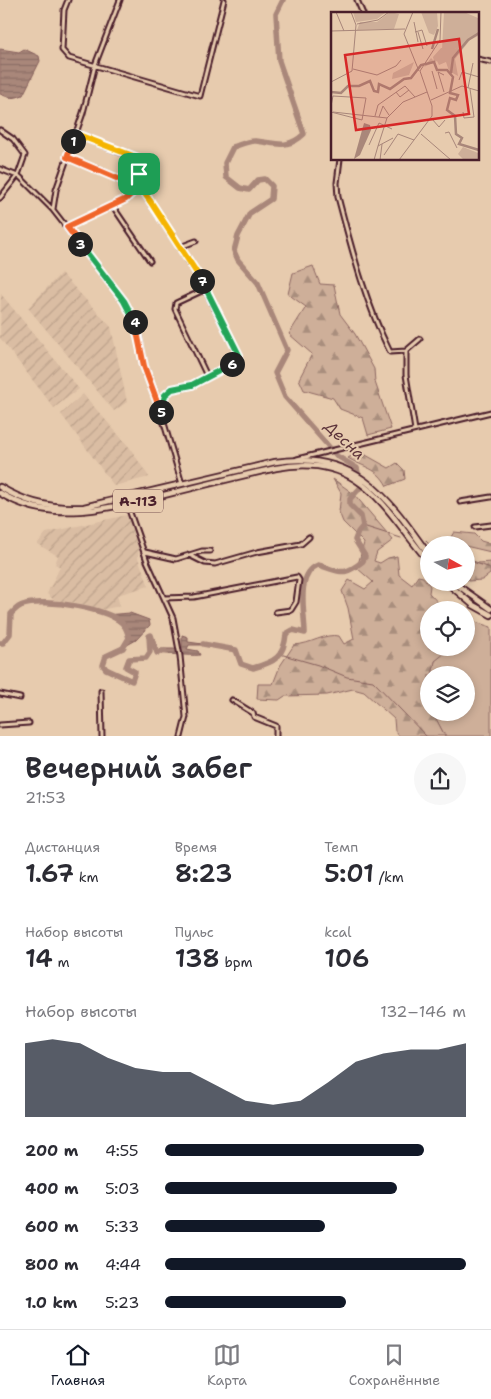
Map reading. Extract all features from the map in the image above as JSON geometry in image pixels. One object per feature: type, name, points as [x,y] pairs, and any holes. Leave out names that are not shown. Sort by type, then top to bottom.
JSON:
[{"type":"highway","name":"А-113","points":[[0,488],[39,504],[71,508],[100,505],[182,484],[292,460],[354,473],[384,499],[420,544]]},
{"type":"highway","name":"А-113","points":[[1,495],[28,506],[56,512],[90,511],[127,504],[283,466],[321,465]]},
{"type":"highway","name":"А-113","points":[[384,499],[420,549]]},
{"type":"highway","points":[[457,591],[473,605],[491,615]]},
{"type":"highway","points":[[464,591],[491,609]]},
{"type":"street","points":[[68,0],[64,10],[64,54],[69,58],[200,96],[224,0]]},
{"type":"street","points":[[53,210],[95,65],[120,0]]},
{"type":"street","points":[[357,0],[362,12]]},
{"type":"street","points":[[478,59],[491,62]]},
{"type":"street","points":[[0,130],[13,139],[25,155],[18,176],[0,198]]},
{"type":"street","points":[[76,134],[143,162],[136,181],[206,289],[239,357],[237,362],[192,385],[172,389],[165,395],[161,404],[161,413]]},
{"type":"street","points":[[67,157],[128,183],[132,190],[129,196],[67,227]]},
{"type":"street","points":[[340,160],[337,183],[338,196],[369,307],[390,352],[406,352],[420,339]]},
{"type":"street","points":[[0,169],[18,176],[53,210],[124,301],[137,326],[144,366],[161,413],[182,484]]},
{"type":"street","points":[[112,205],[150,261]]},
{"type":"street","points":[[180,247],[196,241]]},
{"type":"street","points":[[206,289],[176,303],[175,309],[207,376]]},
{"type":"street","points":[[406,352],[406,375],[416,430]]},
{"type":"street","points":[[292,460],[491,412]]},
{"type":"street","points":[[460,502],[491,497]]},
{"type":"street","points":[[127,504],[144,552],[173,618],[184,684],[186,717],[181,736]]},
{"type":"street","points":[[475,527],[491,525]]},
{"type":"street","points":[[189,556],[205,563],[215,564],[257,552],[301,544],[309,537]]},
{"type":"street","points":[[144,552],[176,560],[210,552]]},
{"type":"street","points":[[164,598],[194,597],[297,577],[299,580],[296,602],[291,610],[276,612]]},
{"type":"street","points":[[100,691],[102,736]]},
{"type":"street","points":[[0,694],[20,698]]},
{"type":"street","points":[[232,700],[253,713],[254,718],[259,721],[276,726],[276,736]]},
{"type":"street","points":[[0,725],[29,723]]},
{"type":"shaded area","points":[[0,49],[19,52],[24,49],[39,56],[40,61],[23,95],[12,98],[0,94]]},
{"type":"shaded area","points":[[61,273],[111,327],[127,402],[114,411],[28,308]]},
{"type":"shaded area","points":[[1,294],[79,389],[54,408],[0,338]]},
{"type":"shaded area","points":[[83,394],[130,448],[149,477],[114,486],[61,414]]},
{"type":"shaded area","points":[[127,515],[139,549],[138,558],[149,586],[117,595],[120,606],[100,610],[78,603],[54,600],[47,594],[60,567],[55,564],[58,556],[37,544],[46,533]]},
{"type":"shaded area","points":[[130,613],[149,620],[150,625],[136,640],[122,648],[129,638],[125,626],[105,615]]},
{"type":"shaded area","points":[[182,635],[188,637],[188,642],[210,645],[189,645],[187,649],[198,651],[200,655],[157,653],[161,649],[182,649]]},
{"type":"green space","points":[[313,266],[320,284],[334,285],[340,314],[355,334],[374,369],[375,382],[391,429],[368,435],[363,418],[340,409],[333,398],[304,390],[299,379],[312,354],[289,334],[306,307],[288,294],[293,273]]},
{"type":"green space","points":[[355,454],[364,454],[389,468],[397,463],[404,470],[405,479],[387,486],[374,471],[348,458]]},
{"type":"green space","points":[[333,479],[354,494],[393,540],[377,552],[374,561],[380,563],[388,558],[397,556],[399,575],[412,585],[418,576],[420,576],[420,591],[429,591],[437,601],[420,601],[420,656],[441,656],[435,661],[434,666],[420,666],[420,721],[437,721],[445,736],[399,736],[395,731],[394,719],[364,692],[353,689],[327,695],[285,696],[279,700],[257,699],[258,684],[273,684],[280,666],[294,645],[333,635],[339,636],[344,644],[354,639],[348,608],[342,591],[349,580],[365,589],[373,582],[357,568],[364,543],[343,522],[339,512],[341,493]]},
{"type":"green space","points":[[454,532],[474,534],[481,541],[491,544],[491,552],[475,548],[475,536],[452,536]]},
{"type":"green space","points":[[475,562],[491,562],[490,574],[482,580],[475,580]]},
{"type":"green space","points":[[475,622],[491,627],[491,736],[445,736],[437,721],[475,721],[475,666],[434,666],[435,661],[441,656],[475,656]]},
{"type":"waterway","name":"Десна","points":[[203,644],[236,650],[241,664],[253,668],[273,661],[283,648],[286,634],[293,630],[305,633],[303,595],[306,577],[311,570],[318,565],[341,572],[350,570],[363,561],[365,556],[355,540],[363,526],[361,516],[350,505],[350,499],[361,487],[357,468],[337,456],[285,397],[275,373],[287,350],[258,283],[238,260],[234,251],[238,236],[250,213],[271,199],[272,186],[265,179],[258,180],[249,190],[240,188],[226,177],[225,163],[233,147],[253,141],[287,144],[304,134],[279,61],[276,14],[283,0]]},
{"type":"waterway","points":[[363,526],[401,538]]},
{"type":"waterway","points":[[475,563],[491,568]]},
{"type":"waterway","name":"Десна","points":[[0,643],[3,643],[10,634],[11,614],[19,606],[32,603],[46,603],[77,606],[119,620],[125,627],[129,638],[123,648],[106,656],[103,665],[106,669],[132,681],[135,672],[126,667],[129,659],[146,658],[150,652],[149,636],[151,635],[157,653],[165,651]]},
{"type":"waterway","points":[[280,654],[318,665],[347,677],[373,681],[426,736]]},
{"type":"route","points":[[76,134],[138,158],[144,163],[139,174],[136,179],[137,183],[196,272],[239,355],[237,362],[192,385],[172,389],[165,395],[161,404],[161,413],[144,366],[137,326],[124,301],[67,227],[126,199],[132,192],[128,183],[67,157],[76,134]]}]
